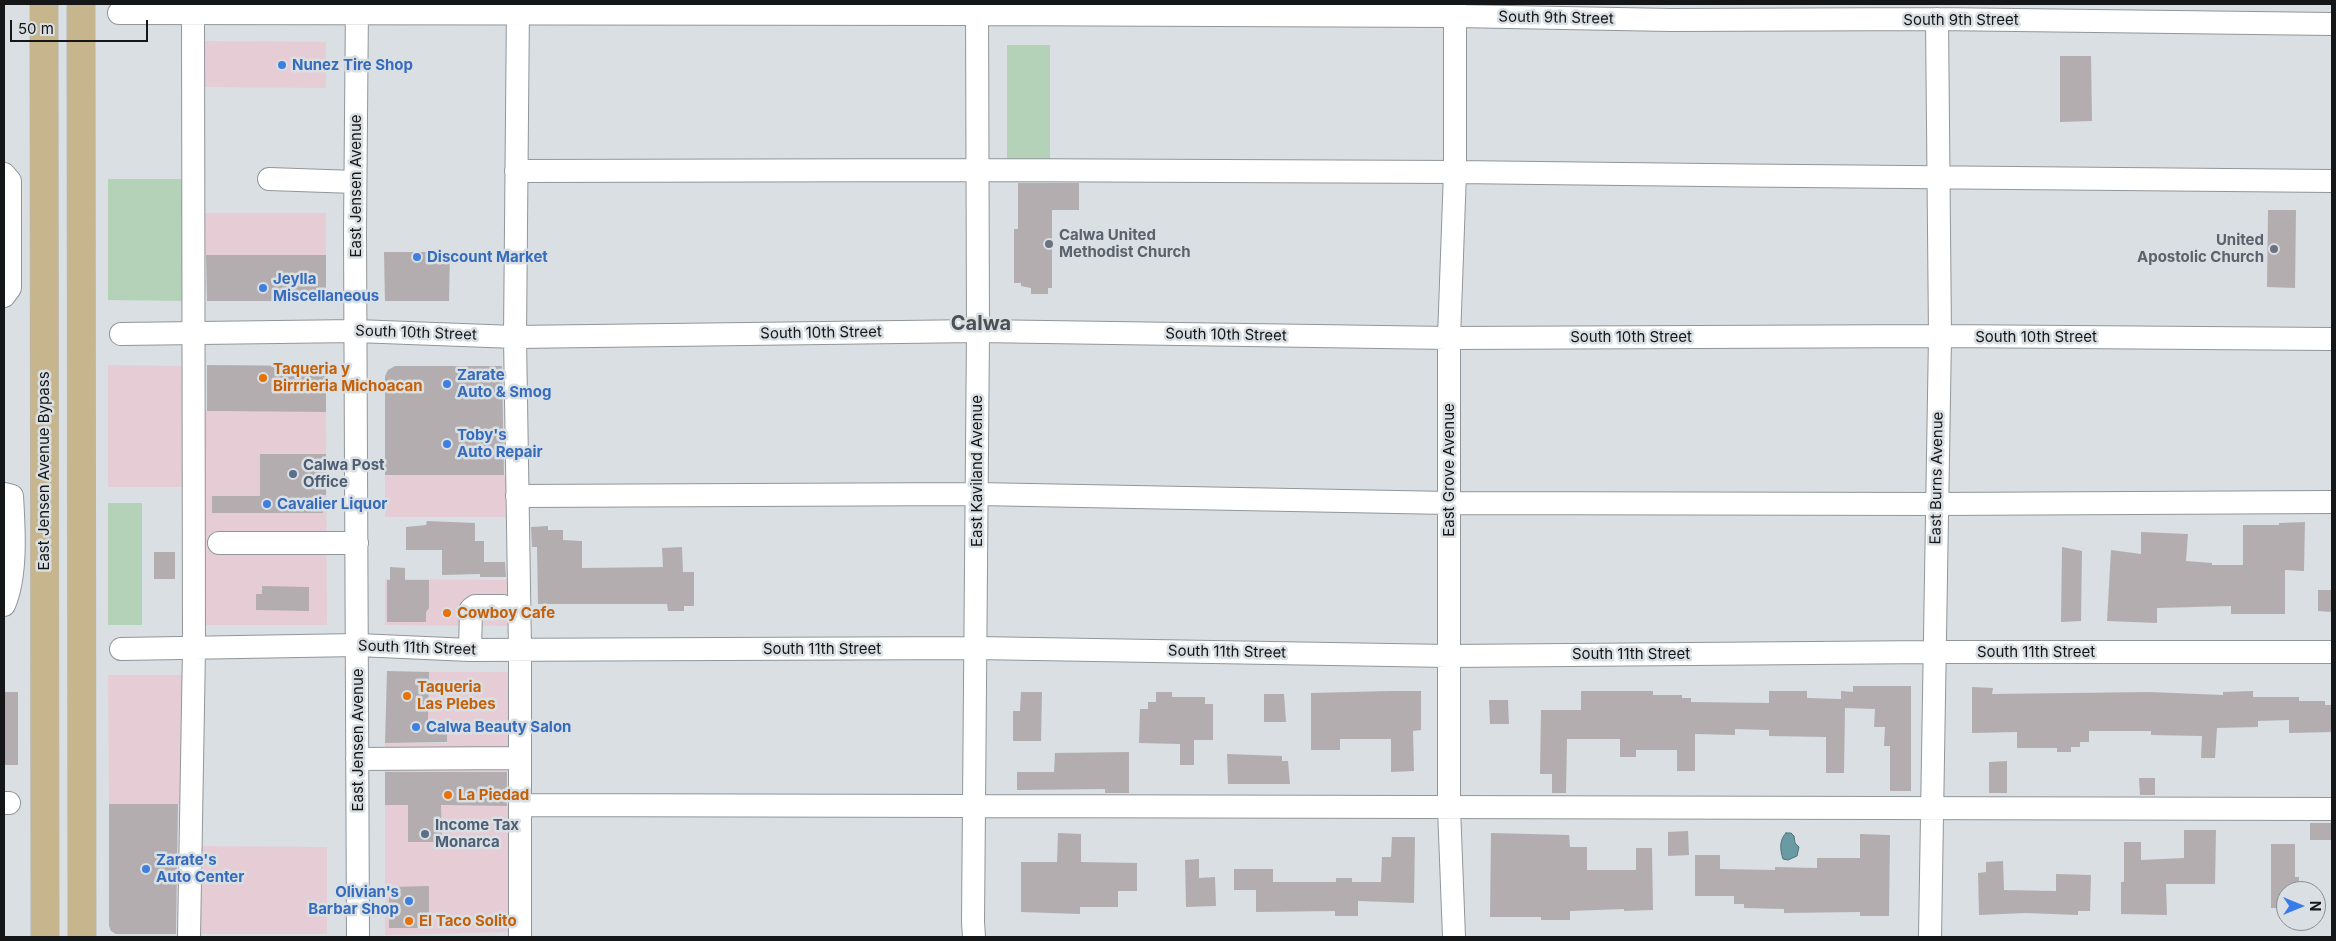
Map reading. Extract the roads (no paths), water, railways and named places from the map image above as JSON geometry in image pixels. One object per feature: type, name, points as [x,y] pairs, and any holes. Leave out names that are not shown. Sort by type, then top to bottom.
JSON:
[{"type":"main road","name":"East Jensen Avenue Bypass","points":[[44,4],[45,937]]},
{"type":"main road","points":[[81,4],[82,937]]},
{"type":"street","name":"South 9th Street","points":[[119,13],[192,13],[357,8],[1455,10],[1671,12],[1937,19],[2113,12],[2332,24]]},
{"type":"street","name":"East Jensen Avenue","points":[[357,8],[358,937]]},
{"type":"street","points":[[518,8],[515,337],[520,650],[520,937]]},
{"type":"street","name":"East Kaviland Avenue","points":[[974,937],[972,922],[978,331],[977,9]]},
{"type":"street","name":"East Grove Avenue","points":[[1454,937],[1450,808],[1449,338],[1455,172],[1455,10]]},
{"type":"street","points":[[189,937],[194,648],[192,13]]},
{"type":"street","name":"East Burns Avenue","points":[[1930,937],[1933,652],[1940,336],[1937,19]]},
{"type":"street","points":[[516,171],[1455,172],[2332,182]]},
{"type":"street","points":[[4,174],[10,181],[10,288],[4,296]]},
{"type":"street","points":[[269,179],[356,182]]},
{"type":"street","name":"South 10th Street","points":[[121,334],[194,335],[356,331],[515,337],[978,331],[1449,338],[1940,336],[2332,339]]},
{"type":"street","points":[[4,494],[12,496],[13,517],[11,582],[4,605]]},
{"type":"street","points":[[518,496],[977,494],[1449,503],[1936,504],[2332,502]]},
{"type":"street","points":[[219,542],[357,543]]},
{"type":"street","points":[[470,650],[471,610],[474,606],[504,606]]},
{"type":"street","name":"South 11th Street","points":[[121,650],[358,645],[470,650],[976,648],[1449,656],[1933,652],[2332,652]]},
{"type":"street","points":[[357,759],[520,758]]},
{"type":"street","points":[[520,805],[2332,809]]},
{"type":"water","points":[[1786,833],[1791,833],[1794,836],[1795,843],[1799,847],[1797,856],[1788,860],[1783,859],[1781,849],[1781,842]]},
{"type":"place","name":"Nunez Tire Shop","points":[[282,65]]},
{"type":"place","name":"Calwa United Methodist Church","points":[[1049,244]]},
{"type":"place","name":"United Apostolic Church","points":[[2274,249]]},
{"type":"place","name":"Discount Market","points":[[417,257]]},
{"type":"place","name":"Jeylla Miscellaneous","points":[[263,288]]},
{"type":"place","name":"Taqueria y Birrrieria Michoacan","points":[[263,378]]},
{"type":"place","name":"Zarate Auto & Smog","points":[[447,384]]},
{"type":"place","name":"Toby's Auto Repair","points":[[447,444]]},
{"type":"place","name":"Calwa Post Office","points":[[293,474]]},
{"type":"place","name":"Cavalier Liquor","points":[[267,504]]},
{"type":"place","name":"Cowboy Cafe","points":[[447,613]]},
{"type":"place","name":"Taqueria Las Plebes","points":[[407,696]]},
{"type":"place","name":"Calwa Beauty Salon","points":[[416,727]]},
{"type":"place","name":"La Piedad","points":[[448,795]]},
{"type":"place","name":"Income Tax Monarca","points":[[425,834]]},
{"type":"place","name":"Zarate's Auto Center","points":[[146,869]]},
{"type":"place","name":"Olivian's Barbar Shop","points":[[409,901]]},
{"type":"place","name":"El Taco Solito","points":[[409,921]]},
{"type":"district","name":"Calwa","points":[[981,324]]}]
